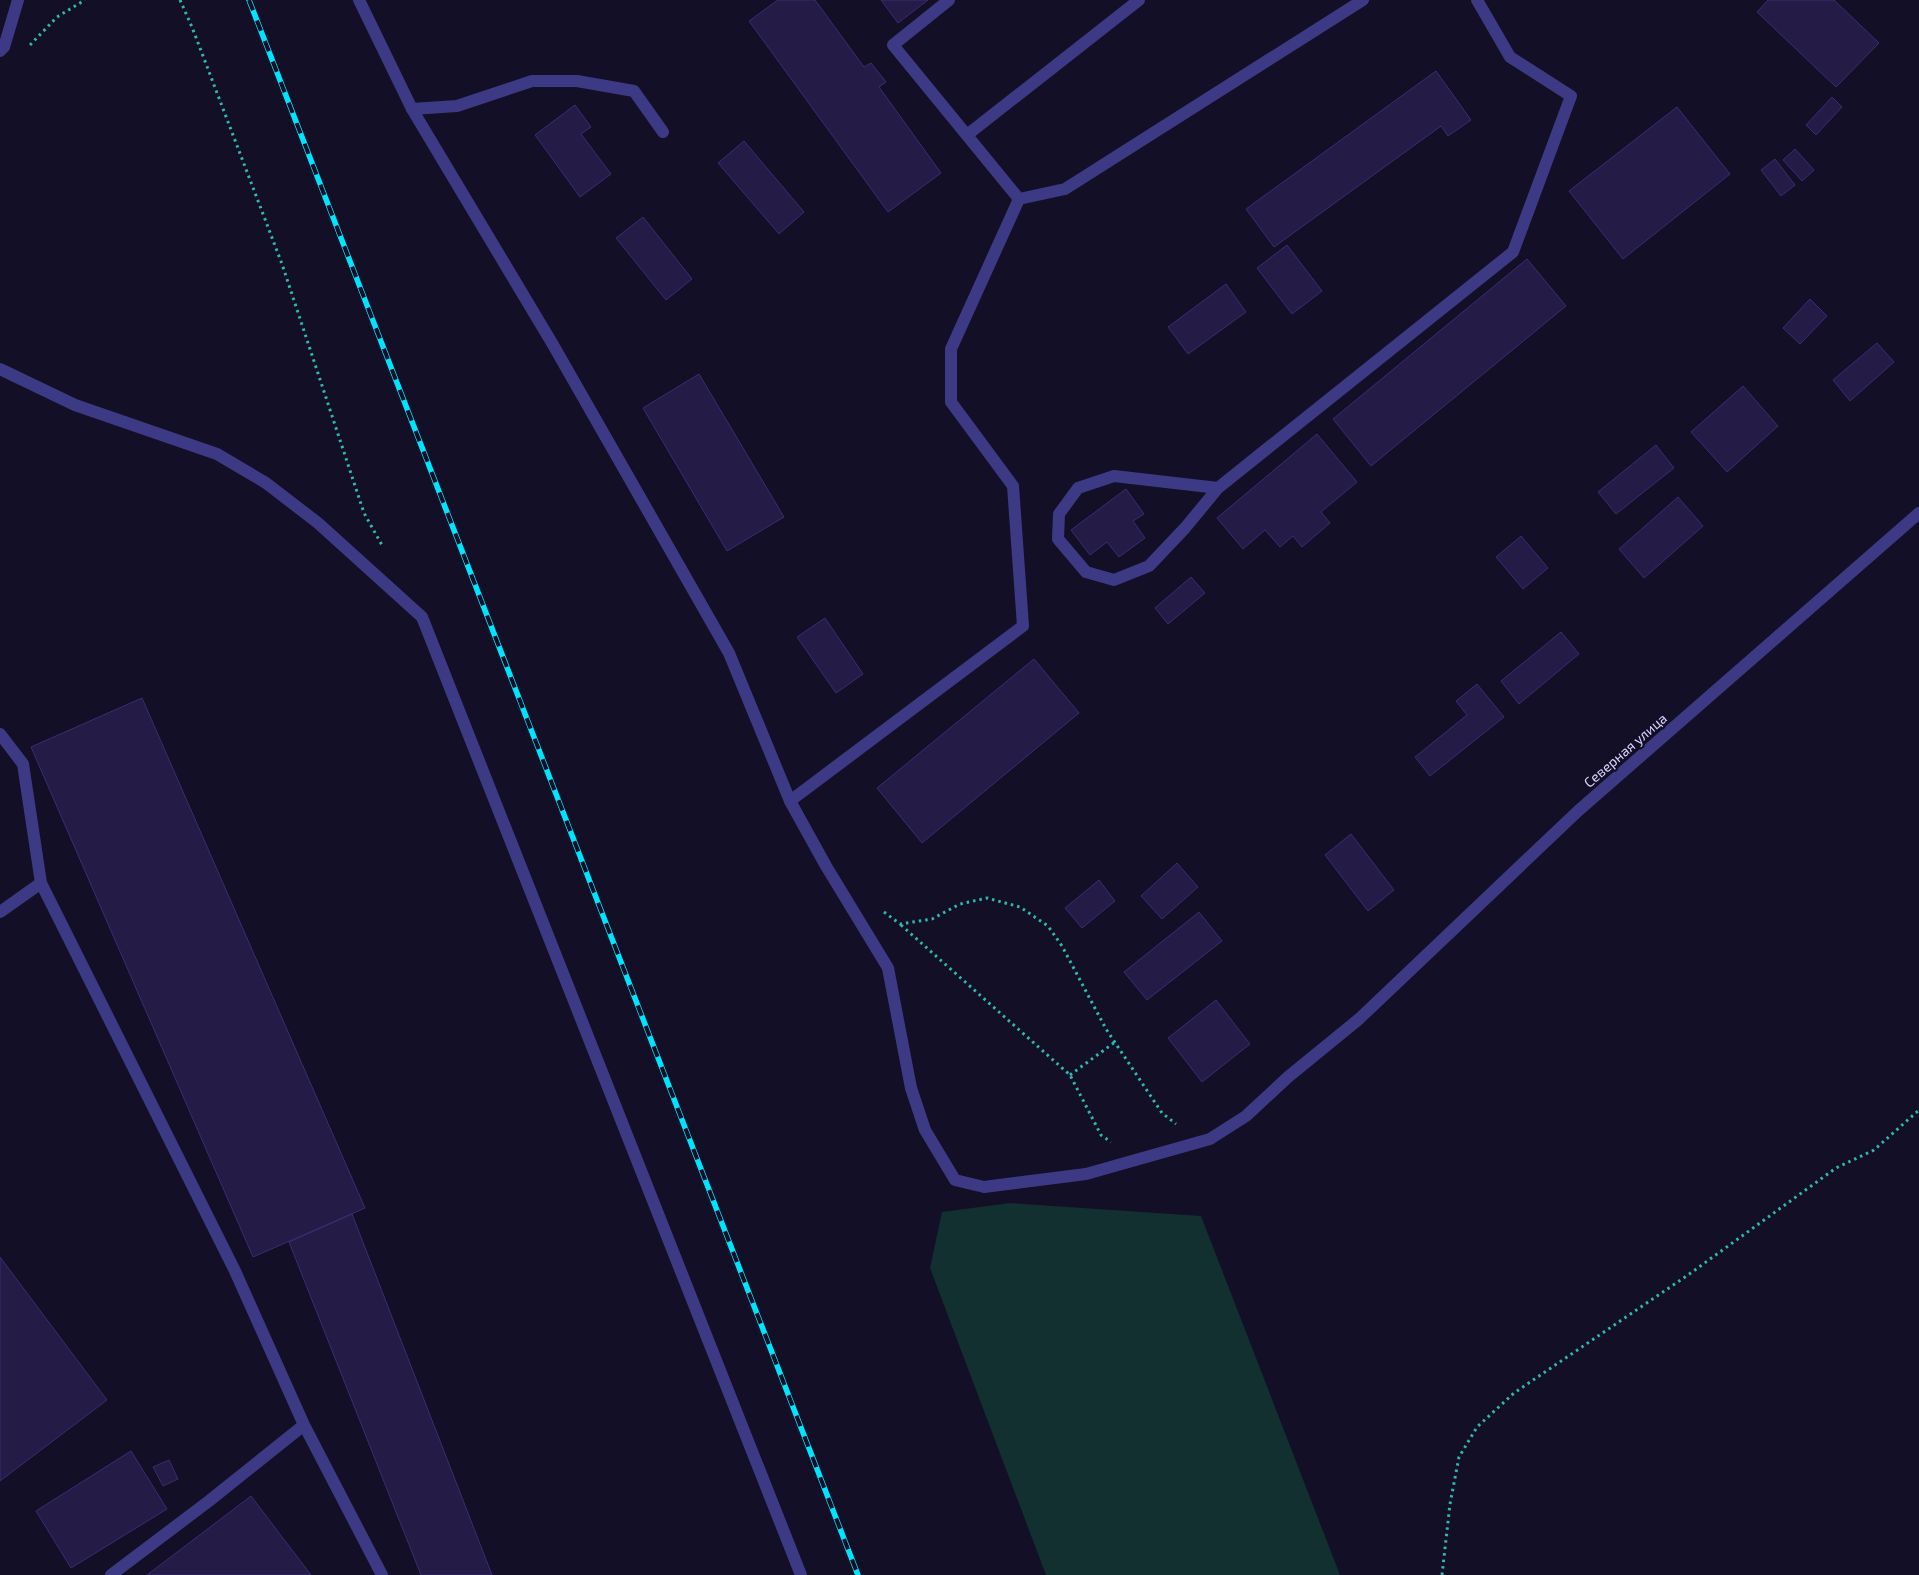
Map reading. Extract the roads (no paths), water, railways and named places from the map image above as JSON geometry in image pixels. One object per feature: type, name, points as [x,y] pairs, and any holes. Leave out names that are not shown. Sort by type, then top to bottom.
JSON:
[{"type":"street","points":[[0,51],[4,47],[18,0]]},
{"type":"street","name":"Северная улица","points":[[358,0],[412,109],[552,343],[729,653],[790,801],[826,866],[888,968],[911,1088],[925,1130],[955,1180],[984,1186],[1032,1182],[1086,1174],[1210,1139],[1246,1116],[1288,1077],[1359,1019],[1578,811],[1919,513]]},
{"type":"street","points":[[949,0],[893,44],[1019,199]]},
{"type":"street","points":[[967,136],[1139,0]]},
{"type":"street","points":[[1019,199],[1065,188],[1363,0]]},
{"type":"street","points":[[1218,488],[1114,476],[1078,488],[1060,514],[1058,539],[1086,572],[1114,580],[1149,566],[1186,528],[1218,488],[1513,252],[1571,96],[1510,57],[1477,0]]},
{"type":"street","points":[[412,109],[457,106],[532,81],[577,81],[634,91],[663,132]]},
{"type":"street","points":[[790,801],[1023,626],[1013,486],[951,402],[951,349],[1019,199]]},
{"type":"street","points":[[0,369],[75,405],[217,454],[266,483],[318,523],[422,617],[801,1575]]},
{"type":"street","points":[[0,734],[23,764],[42,883],[235,1271],[304,1425],[382,1575]]},
{"type":"street","points":[[0,912],[42,883]]},
{"type":"street","points":[[111,1575],[209,1501],[304,1425]]},
{"type":"railway","points":[[249,0],[858,1575]]}]
